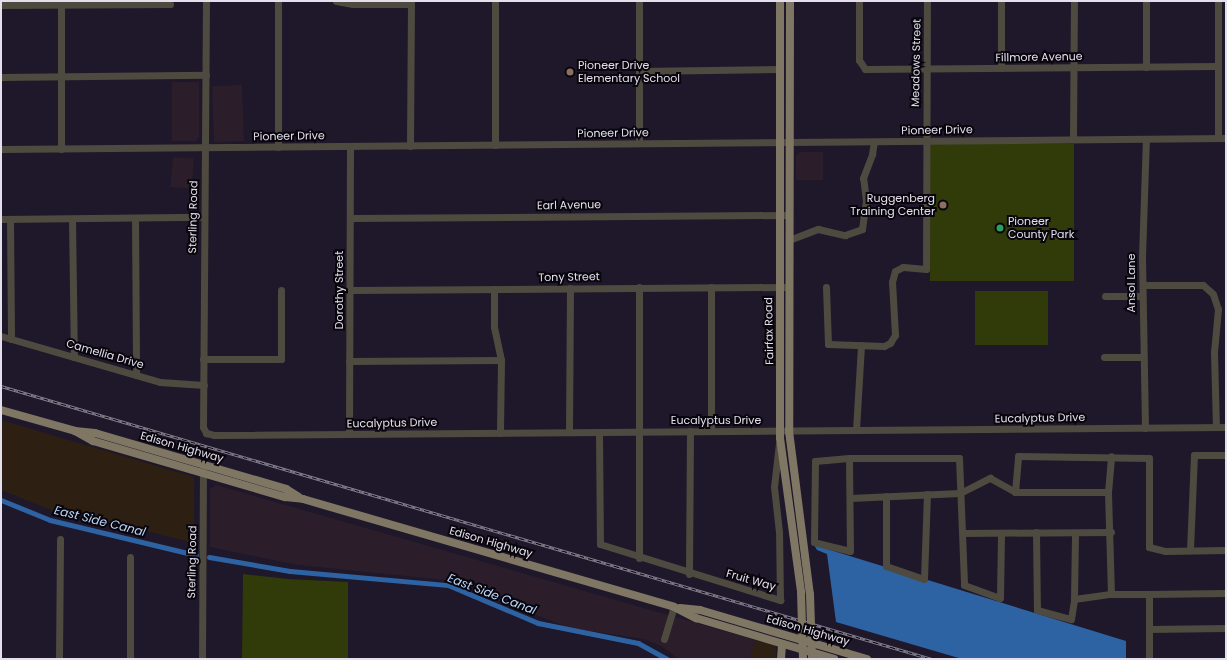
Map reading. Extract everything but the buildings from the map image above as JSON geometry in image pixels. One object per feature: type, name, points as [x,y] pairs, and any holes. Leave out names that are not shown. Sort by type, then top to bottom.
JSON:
[{"type":"main road","name":"Fairfax Road","points":[[780,1],[780,143],[778,214],[783,433],[801,592],[803,659]]},
{"type":"main road","name":"Fairfax Road","points":[[790,1],[789,287],[783,433],[810,594],[812,659]]},
{"type":"main road","name":"Edison Highway","points":[[1,410],[75,431],[93,441],[203,469],[285,497],[303,499],[674,607],[700,610],[867,659]]},
{"type":"main road","name":"Edison Highway","points":[[674,607],[696,618],[834,659]]},
{"type":"main road","points":[[781,659],[782,644]]},
{"type":"street","name":"Sterling Road","points":[[206,1],[203,359],[203,427],[206,433]]},
{"type":"street","points":[[278,1],[278,147]]},
{"type":"street","points":[[336,1],[353,4],[411,2],[410,146]]},
{"type":"street","points":[[494,145],[495,1]]},
{"type":"street","points":[[639,1],[639,144]]},
{"type":"street","name":"Fillmore Avenue","points":[[859,1],[859,60],[866,69],[1218,66]]},
{"type":"street","name":"Meadows Street","points":[[861,345],[884,346],[890,343],[894,335],[892,282],[898,267],[926,269],[928,1]]},
{"type":"street","points":[[1001,1],[1001,68]]},
{"type":"street","points":[[1073,139],[1074,1]]},
{"type":"street","points":[[1146,1],[1146,67]]},
{"type":"street","points":[[1218,1],[1218,138]]},
{"type":"street","points":[[61,149],[62,3]]},
{"type":"street","points":[[1,5],[62,3],[170,4]]},
{"type":"street","points":[[639,71],[780,69]]},
{"type":"street","points":[[1,77],[206,75]]},
{"type":"street","name":"Pioneer Drive","points":[[1,149],[1226,138]]},
{"type":"street","name":"Ansol Lane","points":[[1145,428],[1142,357],[1142,284],[1146,139]]},
{"type":"street","points":[[789,240],[818,229],[846,235],[862,229],[866,201],[863,178],[872,154],[874,142]]},
{"type":"street","name":"Dorothy Street","points":[[349,434],[350,146]]},
{"type":"street","name":"Earl Avenue","points":[[350,218],[789,215]]},
{"type":"street","points":[[1,219],[204,217]]},
{"type":"street","points":[[135,218],[136,375]]},
{"type":"street","points":[[10,219],[11,338]]},
{"type":"street","points":[[72,219],[74,357]]},
{"type":"street","points":[[1142,284],[1203,285],[1214,294],[1218,304],[1214,352],[1216,427]]},
{"type":"street","points":[[639,287],[639,558]]},
{"type":"street","points":[[711,287],[711,431]]},
{"type":"street","name":"Tony Street","points":[[350,290],[789,287]]},
{"type":"street","points":[[826,287],[828,344],[861,345],[856,430]]},
{"type":"street","points":[[569,432],[570,288]]},
{"type":"street","points":[[494,289],[494,327],[500,360],[500,433]]},
{"type":"street","points":[[203,359],[281,359],[281,290]]},
{"type":"street","points":[[1105,296],[1142,296]]},
{"type":"street","name":"Camellia Drive","points":[[1,336],[171,384],[204,385]]},
{"type":"street","points":[[1104,357],[1142,357]]},
{"type":"street","points":[[349,361],[500,360]]},
{"type":"street","name":"Eucalyptus Drive","points":[[206,433],[214,435],[711,431],[783,433],[856,430],[1226,427]]},
{"type":"street","points":[[689,574],[690,431]]},
{"type":"street","name":"Fruit Way","points":[[599,432],[598,540],[605,548],[780,600],[779,532],[774,480],[783,433]]},
{"type":"street","points":[[1190,550],[1194,455],[1226,455]]},
{"type":"street","points":[[1015,492],[1018,456],[1111,456],[1149,458],[1149,547],[1164,551],[1226,550]]},
{"type":"street","points":[[1111,456],[1108,492],[1111,532],[1111,594]]},
{"type":"street","points":[[849,458],[850,552],[814,542],[815,461],[849,458],[959,458],[964,584],[1000,598],[1001,533]]},
{"type":"street","name":"Sterling Road","points":[[202,659],[203,469]]},
{"type":"street","points":[[850,498],[960,493],[990,478],[1015,492],[1108,492]]},
{"type":"street","points":[[886,496],[886,566],[924,579],[926,494]]},
{"type":"street","points":[[1036,532],[1037,610],[1071,619],[1074,599],[1075,533]]},
{"type":"street","points":[[962,533],[1111,532]]},
{"type":"street","points":[[59,659],[60,539]]},
{"type":"street","points":[[130,557],[130,659]]},
{"type":"street","points":[[1074,599],[1111,594],[1226,593]]},
{"type":"street","points":[[1149,594],[1149,659]]},
{"type":"street","points":[[664,639],[674,607]]},
{"type":"street","points":[[1149,629],[1226,628]]},
{"type":"shaded area","points":[[172,82],[199,82],[199,137],[196,141],[172,141]]},
{"type":"shaded area","points":[[242,85],[244,141],[214,142],[212,86]]},
{"type":"shaded area","points":[[800,152],[823,152],[823,180],[796,180],[796,156]]},
{"type":"shaded area","points":[[173,157],[194,159],[191,189],[170,187]]},
{"type":"shaded area","points":[[1,420],[194,477],[194,543],[111,522],[66,516],[1,490]]},
{"type":"shaded area","points":[[216,485],[755,640],[750,659],[679,659],[661,646],[644,639],[570,628],[445,580],[298,565],[210,547],[210,489]]},
{"type":"shaded area","points":[[755,640],[776,646],[776,659],[750,659]]},
{"type":"green space","points":[[930,144],[1074,144],[1074,281],[930,281]]},
{"type":"green space","points":[[975,291],[1048,291],[1048,345],[975,345]]},
{"type":"green space","points":[[243,574],[288,579],[348,582],[348,659],[242,659]]},
{"type":"water","points":[[814,545],[1126,641],[1126,659],[962,659],[836,622],[827,554],[817,550]]},
{"type":"waterway","name":"East Side Canal","points":[[1,500],[50,520],[196,555]]},
{"type":"waterway","name":"East Side Canal","points":[[209,557],[290,571],[448,585],[538,623],[638,643],[667,659]]},
{"type":"railway","points":[[1,386],[932,659]]},
{"type":"place","name":"Pioneer Drive Elementary School","points":[[570,72]]},
{"type":"place","name":"Ruggenberg Training Center","points":[[943,205]]},
{"type":"place","name":"Pioneer County Park","points":[[1000,228]]}]
